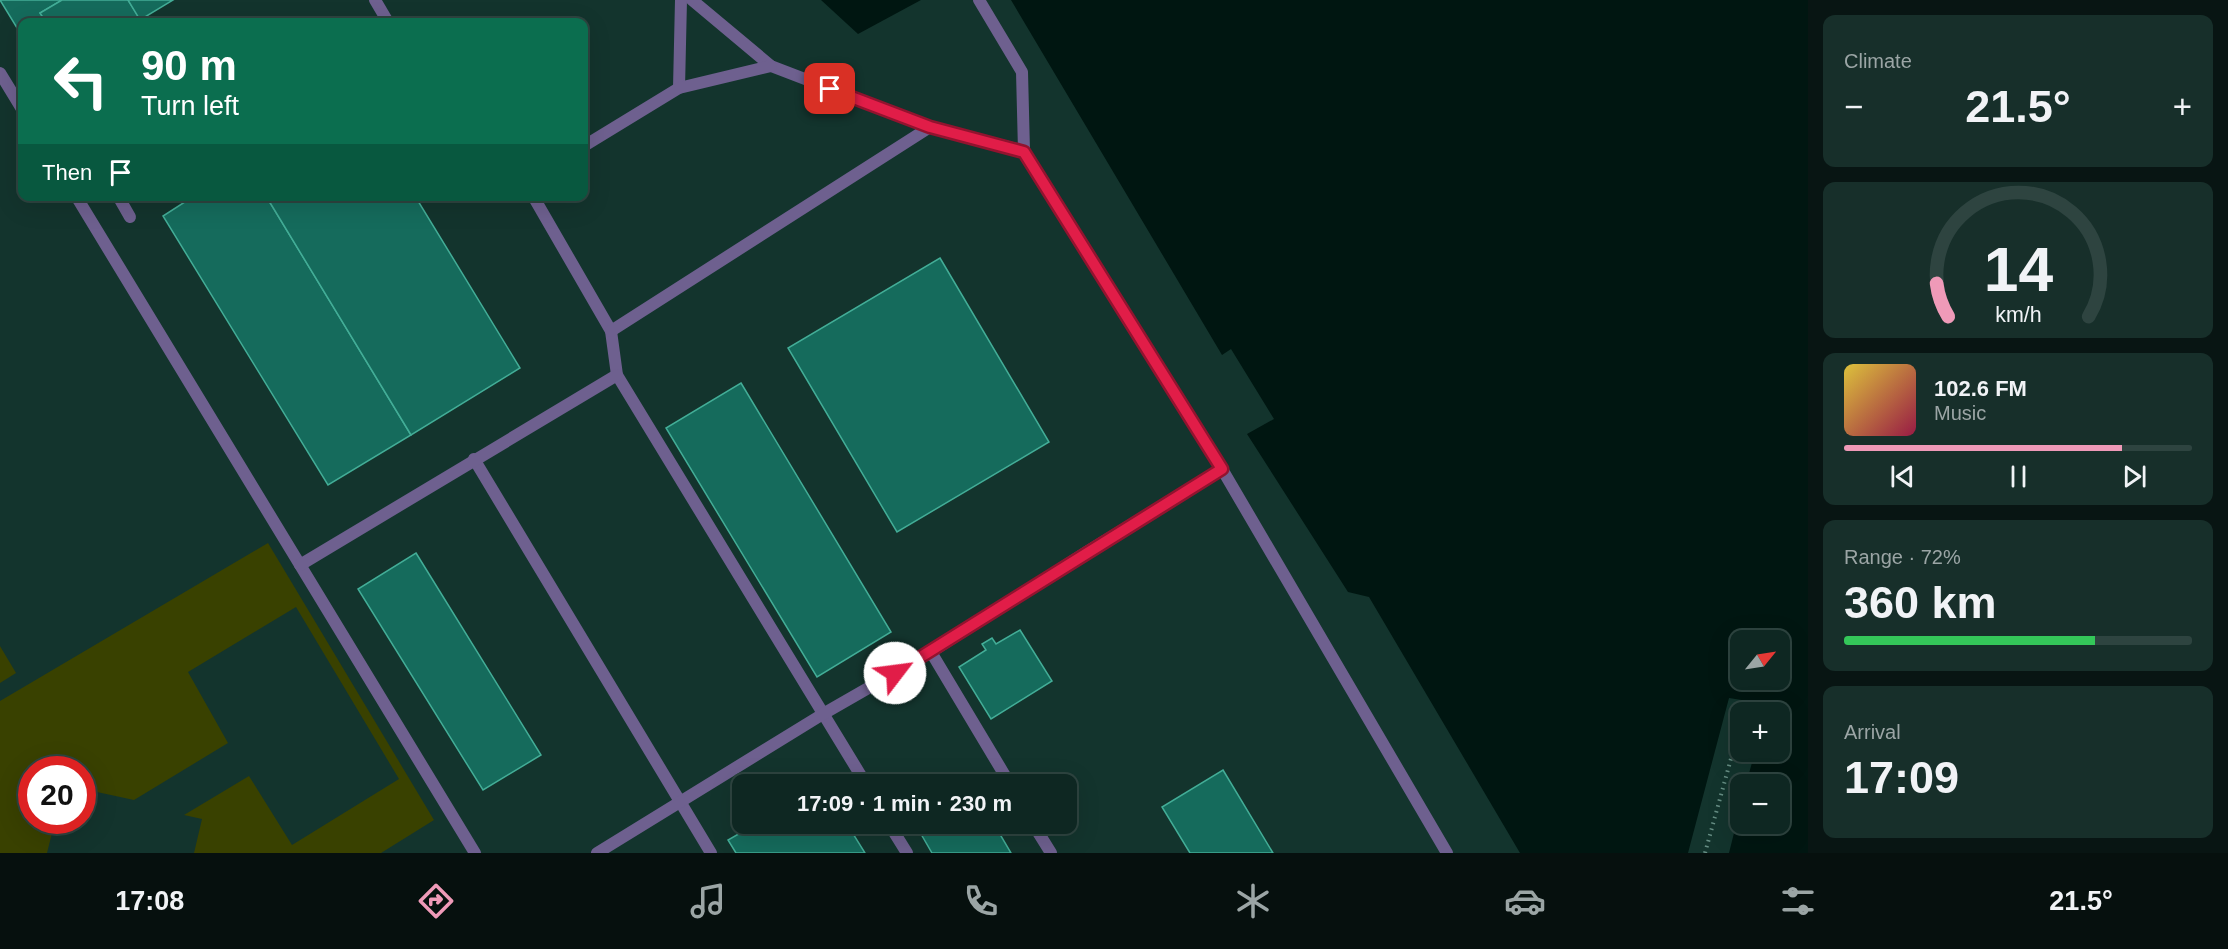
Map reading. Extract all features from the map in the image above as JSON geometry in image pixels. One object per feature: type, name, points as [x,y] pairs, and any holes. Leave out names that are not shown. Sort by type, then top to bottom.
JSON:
[{"type":"lane","points":[[375,0],[386,18]]},
{"type":"lane","points":[[679,88],[681,0]]},
{"type":"lane","points":[[692,0],[771,66],[930,127],[1024,152]]},
{"type":"lane","points":[[979,0],[1022,72],[1024,152],[1222,469],[1447,853]]},
{"type":"lane","points":[[588,144],[679,88],[771,66]]},
{"type":"lane","points":[[0,73],[18,102]]},
{"type":"lane","points":[[610,331],[930,127]]},
{"type":"lane","points":[[80,201],[474,853]]},
{"type":"lane","points":[[121,201],[130,217]]},
{"type":"lane","points":[[536,201],[610,331],[617,375],[860,774]]},
{"type":"lane","points":[[300,565],[617,375]]},
{"type":"lane","points":[[474,459],[711,853]]},
{"type":"lane","points":[[597,853],[823,714],[930,652],[1222,469]]},
{"type":"lane","points":[[930,652],[1004,774]]},
{"type":"lane","points":[[895,834],[907,853]]},
{"type":"lane","points":[[1040,834],[1051,853]]},
{"type":"path","points":[[1705,853],[1730,762]]},
{"type":"green space","points":[[268,543],[434,820],[381,853],[194,853],[202,819],[184,815],[249,776],[292,845],[399,779],[296,607],[188,672],[228,743],[134,800],[96,792],[96,756],[18,756],[18,834],[52,834],[47,853],[0,853],[0,701]]},
{"type":"green space","points":[[0,646],[16,673],[0,683]]},
{"type":"water","points":[[821,0],[921,0],[858,34]]},
{"type":"water","points":[[1011,0],[1808,0],[1808,853],[1520,853],[1369,597],[1348,592],[1247,434],[1274,419],[1231,349],[1222,355]]},
{"type":"pier","points":[[1729,698],[1754,702],[1730,702],[1730,762],[1752,762],[1749,774],[1730,774],[1730,834],[1734,834],[1729,853],[1688,853]]},
{"type":"building","points":[[0,0],[62,0],[40,13],[43,18],[18,18],[18,29]]},
{"type":"building","points":[[62,0],[128,0],[139,18],[43,18],[40,13]]},
{"type":"building","points":[[128,0],[173,0],[143,18],[139,18]]},
{"type":"building","points":[[186,201],[269,201],[411,435],[328,485],[163,216]]},
{"type":"building","points":[[269,201],[418,201],[520,368],[411,435]]},
{"type":"building","points":[[940,258],[1049,442],[897,532],[788,348]]},
{"type":"building","points":[[741,383],[891,632],[817,677],[666,428]]},
{"type":"building","points":[[416,553],[541,755],[483,790],[358,589]]},
{"type":"building","points":[[1020,630],[1052,681],[991,719],[959,667],[986,650],[982,644],[992,638],[996,644]]},
{"type":"building","points":[[1223,770],[1273,853],[1190,853],[1162,807]]},
{"type":"building","points":[[738,834],[853,834],[865,853],[736,853],[728,840]]},
{"type":"building","points":[[921,834],[1000,834],[1011,853],[932,853]]},
{"type":"route","points":[[830,89],[930,127],[1024,152],[1222,469],[895,673]]}]
